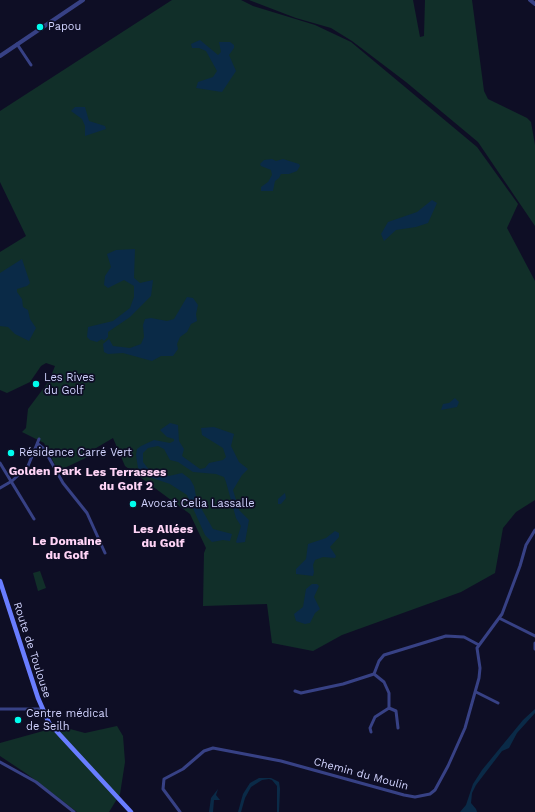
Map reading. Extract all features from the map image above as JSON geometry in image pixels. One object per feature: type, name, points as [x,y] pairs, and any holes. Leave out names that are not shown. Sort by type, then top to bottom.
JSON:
[{"type":"main road","name":"Route de Toulouse","points":[[0,580],[42,709],[49,723],[60,737],[131,812]]},
{"type":"street","points":[[0,56],[83,0]]},
{"type":"street","points":[[530,0],[535,4]]},
{"type":"street","points":[[17,44],[31,65]]},
{"type":"street","points":[[0,488],[12,481],[28,466],[39,439]]},
{"type":"street","points":[[38,444],[44,449],[63,483],[87,513],[105,553]]},
{"type":"street","points":[[0,463],[34,519]]},
{"type":"street","points":[[374,674],[379,661],[384,655],[446,636],[464,637],[479,645],[502,614],[520,566],[526,545],[535,530]]},
{"type":"street","points":[[499,618],[535,636]]},
{"type":"street","points":[[535,643],[535,650]]},
{"type":"street","name":"Chemin du Moulin","points":[[180,812],[163,788],[164,779],[183,769],[204,750],[213,748],[281,761],[404,795],[415,797],[430,794],[442,778],[460,742],[476,692],[480,668],[477,652],[479,645]]},
{"type":"street","points":[[295,691],[301,693],[343,684],[374,674]]},
{"type":"street","points":[[374,674],[384,682],[389,694],[389,708]]},
{"type":"street","points":[[476,692],[498,704]]},
{"type":"street","points":[[0,708],[42,709]]},
{"type":"street","points":[[389,708],[396,711],[398,728]]},
{"type":"street","points":[[371,732],[370,728],[376,717],[389,708]]},
{"type":"street","points":[[0,762],[36,782],[74,812]]},
{"type":"green space","points":[[172,0],[241,0],[253,6],[315,25],[351,42],[477,147],[518,204],[507,228],[535,281],[535,500],[516,512],[503,528],[495,573],[461,592],[342,635],[313,651],[272,643],[267,604],[203,606],[204,553],[206,548],[190,514],[125,466],[113,438],[91,451],[92,455],[58,471],[44,443],[22,432],[26,428],[28,409],[49,381],[55,366],[46,363],[41,366],[30,382],[7,393],[0,390],[0,252],[26,236],[0,182],[0,111]]},
{"type":"green space","points":[[249,0],[413,0],[420,37],[424,36],[425,0],[472,0],[484,91],[488,99],[527,118],[531,122],[535,145],[535,226],[478,142],[406,82],[352,41],[331,28],[296,18]]},
{"type":"green space","points":[[40,571],[46,588],[38,591],[33,573]]},
{"type":"green space","points":[[117,726],[123,736],[125,762],[120,794],[109,812],[77,812],[27,774],[0,756],[0,743],[54,728],[70,729],[85,733]]},
{"type":"water","points":[[200,40],[218,55],[221,52],[219,42],[230,42],[234,45],[234,48],[229,55],[236,71],[222,92],[196,88],[198,82],[213,77],[217,71],[206,51],[199,48],[192,48],[191,44]]},
{"type":"water","points":[[75,107],[85,107],[89,121],[105,126],[106,129],[85,136],[85,126],[82,119],[71,111]]},
{"type":"water","points":[[272,159],[276,161],[283,159],[299,164],[300,166],[297,171],[289,174],[281,174],[275,181],[273,191],[261,191],[261,187],[268,182],[272,175],[271,170],[261,166],[260,164],[264,160]]},
{"type":"water","points":[[432,200],[437,203],[428,223],[416,227],[396,230],[384,241],[381,234],[388,222],[417,212]]},
{"type":"water","points":[[135,249],[134,278],[140,283],[153,280],[151,296],[130,317],[108,332],[108,337],[104,341],[102,339],[97,342],[90,340],[87,337],[88,327],[113,321],[130,308],[134,297],[134,286],[124,280],[108,288],[104,285],[105,276],[111,267],[107,254],[116,250]]},
{"type":"water","points":[[22,259],[30,283],[27,286],[17,289],[17,292],[22,299],[23,307],[28,310],[30,319],[36,328],[29,341],[15,334],[8,327],[0,326],[0,273]]},
{"type":"water","points":[[187,297],[193,298],[198,305],[196,314],[197,321],[191,324],[187,332],[180,337],[177,344],[178,349],[173,356],[161,356],[152,361],[123,353],[108,354],[104,352],[103,344],[109,339],[113,346],[130,348],[141,344],[144,337],[143,325],[145,319],[151,318],[167,321],[174,319]]},
{"type":"water","points":[[455,398],[459,402],[457,407],[441,410],[443,404],[449,403]]},
{"type":"water","points":[[170,423],[178,425],[179,441],[184,449],[182,456],[200,469],[205,468],[209,463],[223,460],[226,457],[223,448],[202,435],[201,428],[214,427],[234,434],[231,446],[239,462],[248,469],[242,475],[233,490],[239,510],[249,520],[245,542],[236,542],[241,526],[236,518],[224,477],[216,474],[193,472],[178,462],[170,460],[164,449],[158,446],[148,448],[143,453],[143,462],[150,471],[169,476],[182,473],[190,479],[194,486],[197,501],[213,529],[232,534],[230,541],[223,540],[212,542],[205,535],[187,495],[170,484],[149,477],[138,468],[136,455],[137,449],[141,446],[154,440],[170,443],[174,441],[174,439],[167,437],[160,430]]},
{"type":"water","points":[[285,493],[286,498],[281,504],[278,504],[278,499]]},
{"type":"water","points":[[335,531],[339,533],[339,537],[330,547],[336,556],[335,558],[323,557],[315,560],[313,565],[313,576],[296,574],[296,569],[306,559],[308,544],[326,538]]},
{"type":"water","points":[[312,584],[317,584],[319,586],[314,597],[320,609],[315,613],[310,623],[305,624],[296,621],[294,614],[303,607],[306,589]]},
{"type":"water","points":[[535,709],[535,713],[517,733],[509,748],[502,751],[476,785],[472,793],[471,803],[477,812],[460,812],[466,805],[473,784],[482,770],[523,720]]},
{"type":"water","points":[[259,778],[271,778],[279,782],[279,812],[277,812],[277,786],[272,780],[269,779],[262,780],[251,787],[245,798],[241,812],[238,812],[243,794],[250,783]]},
{"type":"water","points":[[218,789],[216,795],[220,800],[214,800],[213,812],[209,812],[211,798]]},
{"type":"place","name":"Papou","points":[[40,27]]},
{"type":"place","name":"Les Rives du Golf","points":[[36,384]]},
{"type":"place","name":"Résidence Carré Vert","points":[[11,453]]},
{"type":"place","name":"Avocat Celia Lassalle","points":[[133,504]]},
{"type":"place","name":"Centre médical de Seilh","points":[[18,720]]},
{"type":"district","name":"Golden Park","points":[[45,471]]},
{"type":"district","name":"Les Terrasses du Golf 2","points":[[126,479]]},
{"type":"district","name":"Les Allées du Golf","points":[[163,536]]},
{"type":"district","name":"Le Domaine du Golf","points":[[67,548]]}]
